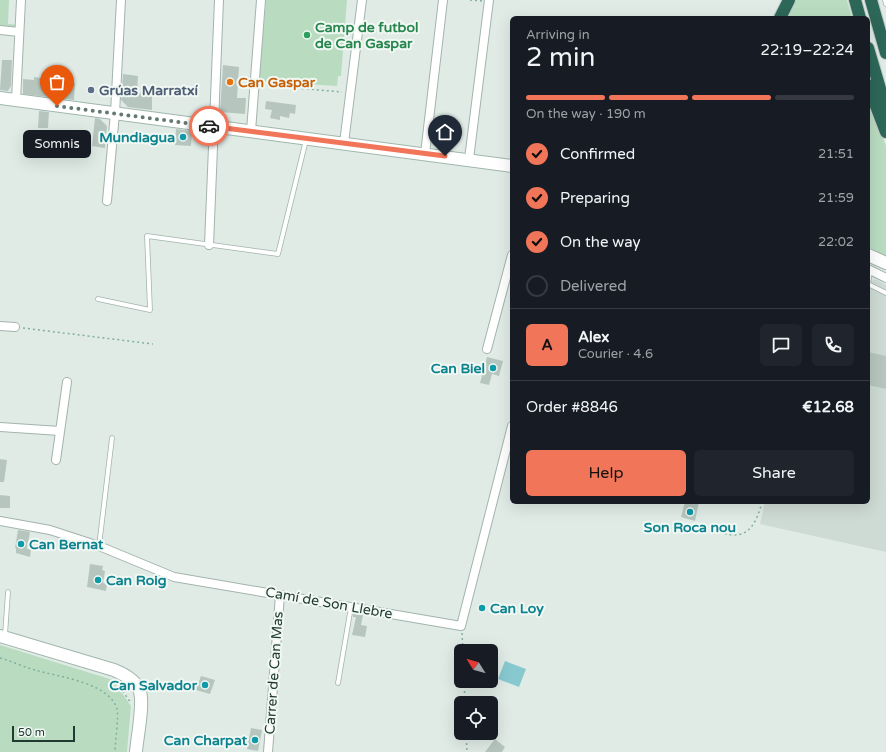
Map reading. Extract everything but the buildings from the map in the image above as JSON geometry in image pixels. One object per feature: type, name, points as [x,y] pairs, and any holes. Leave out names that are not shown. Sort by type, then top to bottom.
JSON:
[{"type":"highway","points":[[781,16],[789,0]]},
{"type":"highway","points":[[855,0],[859,16]]},
{"type":"highway","points":[[871,0],[886,53]]},
{"type":"highway","points":[[870,55],[886,109]]},
{"type":"highway","points":[[870,90],[886,132]]},
{"type":"street","points":[[16,100],[21,0]]},
{"type":"street","points":[[107,201],[115,113],[121,0]]},
{"type":"street","points":[[209,245],[219,0]]},
{"type":"street","points":[[251,131],[261,0]]},
{"type":"street","points":[[344,143],[362,0]]},
{"type":"street","points":[[425,154],[443,0]]},
{"type":"street","points":[[470,159],[488,1]]},
{"type":"street","points":[[0,30],[20,32]]},
{"type":"street","points":[[0,98],[470,159],[510,166]]},
{"type":"street","points":[[870,256],[886,263]]},
{"type":"street","points":[[487,349],[510,263]]},
{"type":"street","points":[[870,270],[886,278]]},
{"type":"street","points":[[0,326],[15,327]]},
{"type":"street","points":[[56,460],[67,382]]},
{"type":"street","points":[[0,427],[60,431]]},
{"type":"street","points":[[461,626],[510,434]]},
{"type":"street","name":"Camí de Son Llebre","points":[[0,521],[50,530],[99,546],[174,577],[461,626]]},
{"type":"street","name":"Carrer de Can Mas","points":[[268,752],[280,595]]},
{"type":"street","points":[[2,637],[114,670],[126,675],[139,689],[141,698],[136,752]]},
{"type":"lane","points":[[885,0],[886,4]]},
{"type":"lane","points":[[98,299],[150,310],[147,236],[278,254],[306,138]]},
{"type":"lane","points":[[870,285],[886,293]]},
{"type":"lane","points":[[99,546],[112,438]]},
{"type":"lane","points":[[2,637],[8,592]]},
{"type":"lane","points":[[338,683],[350,607]]},
{"type":"path","points":[[470,0],[488,1]]},
{"type":"path","points":[[254,85],[350,93]]},
{"type":"path","points":[[15,327],[153,344]]},
{"type":"path","points":[[696,524],[727,535],[738,536],[744,534],[754,524],[761,504]]},
{"type":"path","points":[[461,626],[462,644]]},
{"type":"path","points":[[0,658],[27,668],[92,686],[106,694],[113,700],[118,711],[115,752]]},
{"type":"path","points":[[114,679],[132,706]]},
{"type":"path","points":[[466,740],[467,752]]},
{"type":"shaded area","points":[[875,279],[886,285],[886,552],[760,524],[765,504],[870,504],[870,280],[873,281]]},
{"type":"green space","points":[[0,0],[9,0],[8,24],[20,25],[19,35],[0,33]]},
{"type":"green space","name":"Camp de futbol de Can Gaspar","points":[[266,0],[347,0],[341,76],[338,76],[337,86],[259,81]]},
{"type":"green space","points":[[794,0],[847,0],[851,16],[786,16]]},
{"type":"green space","points":[[870,102],[886,146],[886,256],[870,248]]},
{"type":"green space","points":[[0,645],[113,680],[131,706],[127,752],[0,752]]},
{"type":"water","points":[[505,661],[526,669],[519,687],[498,679]]},
{"type":"way so far","points":[[57,106],[209,126]]},
{"type":"place","name":"Camp de futbol de Can Gaspar","points":[[307,35]]},
{"type":"place","name":"Can Gaspar","points":[[230,82]]},
{"type":"place","name":"Grúas Marratxí","points":[[91,90]]},
{"type":"place","name":"Somnis","points":[[57,106]]},
{"type":"place","name":"Mundiagua","points":[[183,137]]},
{"type":"place","name":"Can Biel","points":[[493,368]]},
{"type":"place","name":"Son Roca nou","points":[[690,512]]},
{"type":"place","name":"Can Bernat","points":[[21,544]]},
{"type":"place","name":"Can Roig","points":[[98,580]]},
{"type":"place","name":"Can Loy","points":[[482,608]]},
{"type":"place","name":"Can Salvador","points":[[205,685]]},
{"type":"place","name":"Can Charpat","points":[[255,740]]},
{"type":"route","points":[[209,126],[445,156]]}]
